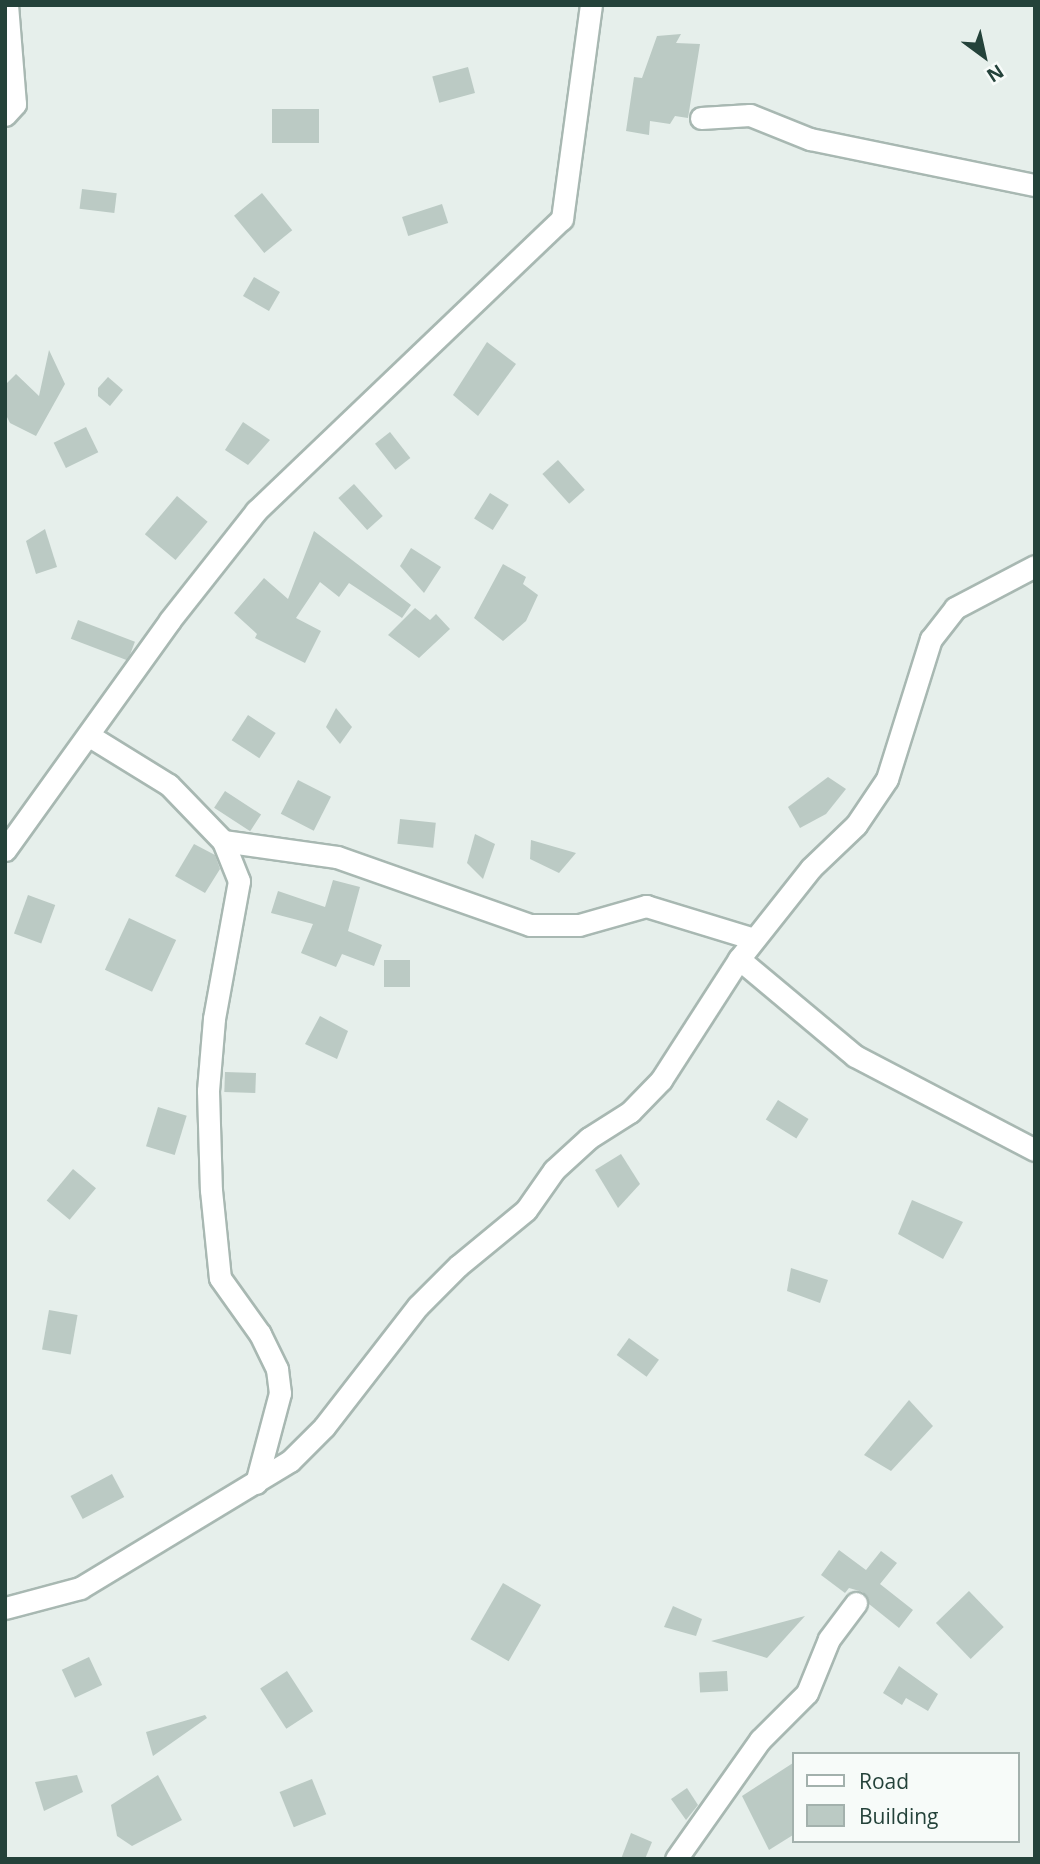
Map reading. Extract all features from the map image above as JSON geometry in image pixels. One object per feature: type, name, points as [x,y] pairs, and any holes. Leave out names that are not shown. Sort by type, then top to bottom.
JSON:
[{"type":"street","points":[[5,115],[15,104],[6,5]]},
{"type":"street","points":[[5,850],[256,511],[562,219],[591,5]]},
{"type":"street","points":[[701,118],[750,115],[810,139],[1035,185]]},
{"type":"street","points":[[5,1608],[80,1588],[206,1508],[256,1483],[290,1461],[324,1427],[418,1306],[458,1266],[526,1210],[554,1170],[589,1138],[630,1111],[660,1080],[754,939],[811,867],[856,825],[887,779],[931,639],[955,608],[1035,566]]},
{"type":"street","points":[[88,735],[169,785],[223,841],[239,881],[214,1019],[208,1091],[211,1191],[220,1278],[260,1335],[277,1369],[280,1393],[256,1483]]},
{"type":"street","points":[[223,841],[337,858],[530,925],[579,925],[646,906],[754,939]]},
{"type":"street","points":[[739,959],[855,1056],[1035,1150]]},
{"type":"street","points":[[676,1859],[761,1741],[807,1693],[829,1639],[856,1604]]},
{"type":"building","points":[[681,34],[676,43],[700,44],[688,118],[675,116],[670,124],[650,121],[649,135],[626,131],[634,77],[642,78],[657,36]]},
{"type":"building","points":[[468,67],[475,93],[439,103],[432,77]]},
{"type":"building","points":[[272,109],[319,109],[319,143],[272,143]]},
{"type":"building","points":[[82,189],[117,193],[114,213],[80,209]]},
{"type":"building","points":[[262,193],[292,230],[264,253],[234,216]]},
{"type":"building","points":[[442,204],[448,223],[408,236],[402,217]]},
{"type":"building","points":[[254,277],[280,292],[269,311],[243,296]]},
{"type":"building","points":[[487,342],[516,364],[478,416],[453,395]]},
{"type":"building","points":[[49,350],[65,384],[36,436],[10,423],[5,413],[5,385],[16,374],[39,396]]},
{"type":"building","points":[[108,377],[123,390],[110,406],[98,396],[98,388]]},
{"type":"building","points":[[243,422],[270,440],[248,465],[225,450]]},
{"type":"building","points":[[86,427],[98,452],[66,468],[54,443]]},
{"type":"building","points":[[390,432],[410,458],[395,470],[375,444]]},
{"type":"building","points":[[558,460],[585,490],[569,504],[542,474]]},
{"type":"building","points":[[354,484],[383,516],[367,530],[338,498]]},
{"type":"building","points":[[490,493],[509,505],[493,530],[474,518]]},
{"type":"building","points":[[177,496],[208,522],[176,560],[145,534]]},
{"type":"building","points":[[45,529],[57,567],[36,574],[26,541]]},
{"type":"building","points":[[314,531],[411,605],[402,618],[349,583],[339,597],[320,582],[296,618],[321,631],[305,663],[255,638],[257,634],[234,613],[264,578],[288,599]]},
{"type":"building","points":[[411,548],[441,567],[424,593],[400,566]]},
{"type":"building","points":[[503,564],[526,577],[523,584],[538,595],[526,621],[503,641],[474,618]]},
{"type":"building","points":[[415,608],[430,620],[436,614],[450,629],[419,658],[388,635]]},
{"type":"building","points":[[78,620],[135,642],[128,661],[71,639]]},
{"type":"building","points":[[336,708],[352,727],[340,744],[326,727]]},
{"type":"building","points":[[248,715],[276,733],[259,758],[232,740]]},
{"type":"building","points":[[828,777],[846,789],[826,814],[800,828],[788,807]]},
{"type":"building","points":[[298,780],[331,797],[314,831],[281,814]]},
{"type":"building","points":[[225,791],[261,814],[250,831],[214,808]]},
{"type":"building","points":[[400,819],[436,823],[433,848],[397,844]]},
{"type":"building","points":[[475,834],[495,844],[483,879],[467,863]]},
{"type":"building","points":[[531,840],[576,853],[559,873],[530,859]]},
{"type":"building","points":[[194,844],[215,855],[220,869],[205,893],[175,876]]},
{"type":"building","points":[[333,880],[360,887],[348,931],[382,945],[374,966],[342,954],[336,967],[301,953],[313,924],[271,913],[278,891],[325,907]]},
{"type":"building","points":[[28,895],[55,905],[41,943],[14,934]]},
{"type":"building","points":[[129,918],[176,940],[152,992],[105,970]]},
{"type":"building","points":[[384,960],[410,960],[410,987],[384,987]]},
{"type":"building","points":[[320,1016],[348,1031],[337,1059],[305,1044]]},
{"type":"building","points":[[225,1072],[256,1073],[255,1093],[224,1092]]},
{"type":"building","points":[[778,1100],[809,1119],[796,1139],[766,1120]]},
{"type":"building","points":[[158,1107],[187,1116],[175,1155],[146,1146]]},
{"type":"building","points":[[621,1154],[640,1184],[618,1208],[595,1170]]},
{"type":"building","points":[[73,1169],[96,1188],[70,1220],[47,1200]]},
{"type":"building","points":[[912,1200],[963,1222],[943,1259],[898,1234]]},
{"type":"building","points":[[791,1268],[828,1280],[820,1303],[787,1291]]},
{"type":"building","points":[[49,1310],[78,1315],[71,1354],[42,1349]]},
{"type":"building","points":[[629,1338],[659,1360],[647,1377],[617,1355]]},
{"type":"building","points":[[909,1400],[933,1426],[891,1471],[864,1455]]},
{"type":"building","points":[[112,1474],[124,1497],[83,1519],[71,1496]]},
{"type":"building","points":[[839,1550],[866,1570],[881,1551],[897,1563],[880,1584],[913,1610],[899,1628],[869,1604],[863,1592],[849,1588],[845,1593],[821,1575]]},
{"type":"building","points":[[503,1583],[541,1605],[509,1661],[470,1639]]},
{"type":"building","points":[[969,1591],[1004,1627],[971,1659],[936,1623]]},
{"type":"building","points":[[673,1606],[702,1619],[696,1636],[664,1627]]},
{"type":"building","points":[[805,1616],[767,1658],[711,1641]]},
{"type":"building","points":[[89,1657],[102,1685],[75,1698],[62,1670]]},
{"type":"building","points":[[899,1666],[938,1694],[928,1711],[906,1698],[902,1705],[883,1693]]},
{"type":"building","points":[[287,1671],[313,1711],[286,1729],[260,1688]]},
{"type":"building","points":[[727,1671],[728,1691],[700,1692],[699,1672]]},
{"type":"building","points":[[205,1715],[207,1718],[153,1756],[146,1732]]},
{"type":"building","points":[[792,1764],[792,1836],[769,1850],[742,1796]]},
{"type":"building","points":[[77,1775],[83,1792],[44,1811],[35,1782]]},
{"type":"building","points":[[158,1775],[182,1820],[132,1846],[117,1836],[111,1805]]},
{"type":"building","points":[[312,1779],[326,1814],[294,1827],[280,1792]]},
{"type":"building","points":[[687,1788],[698,1805],[686,1820],[671,1799]]},
{"type":"building","points":[[631,1833],[652,1842],[645,1859],[621,1859]]}]
